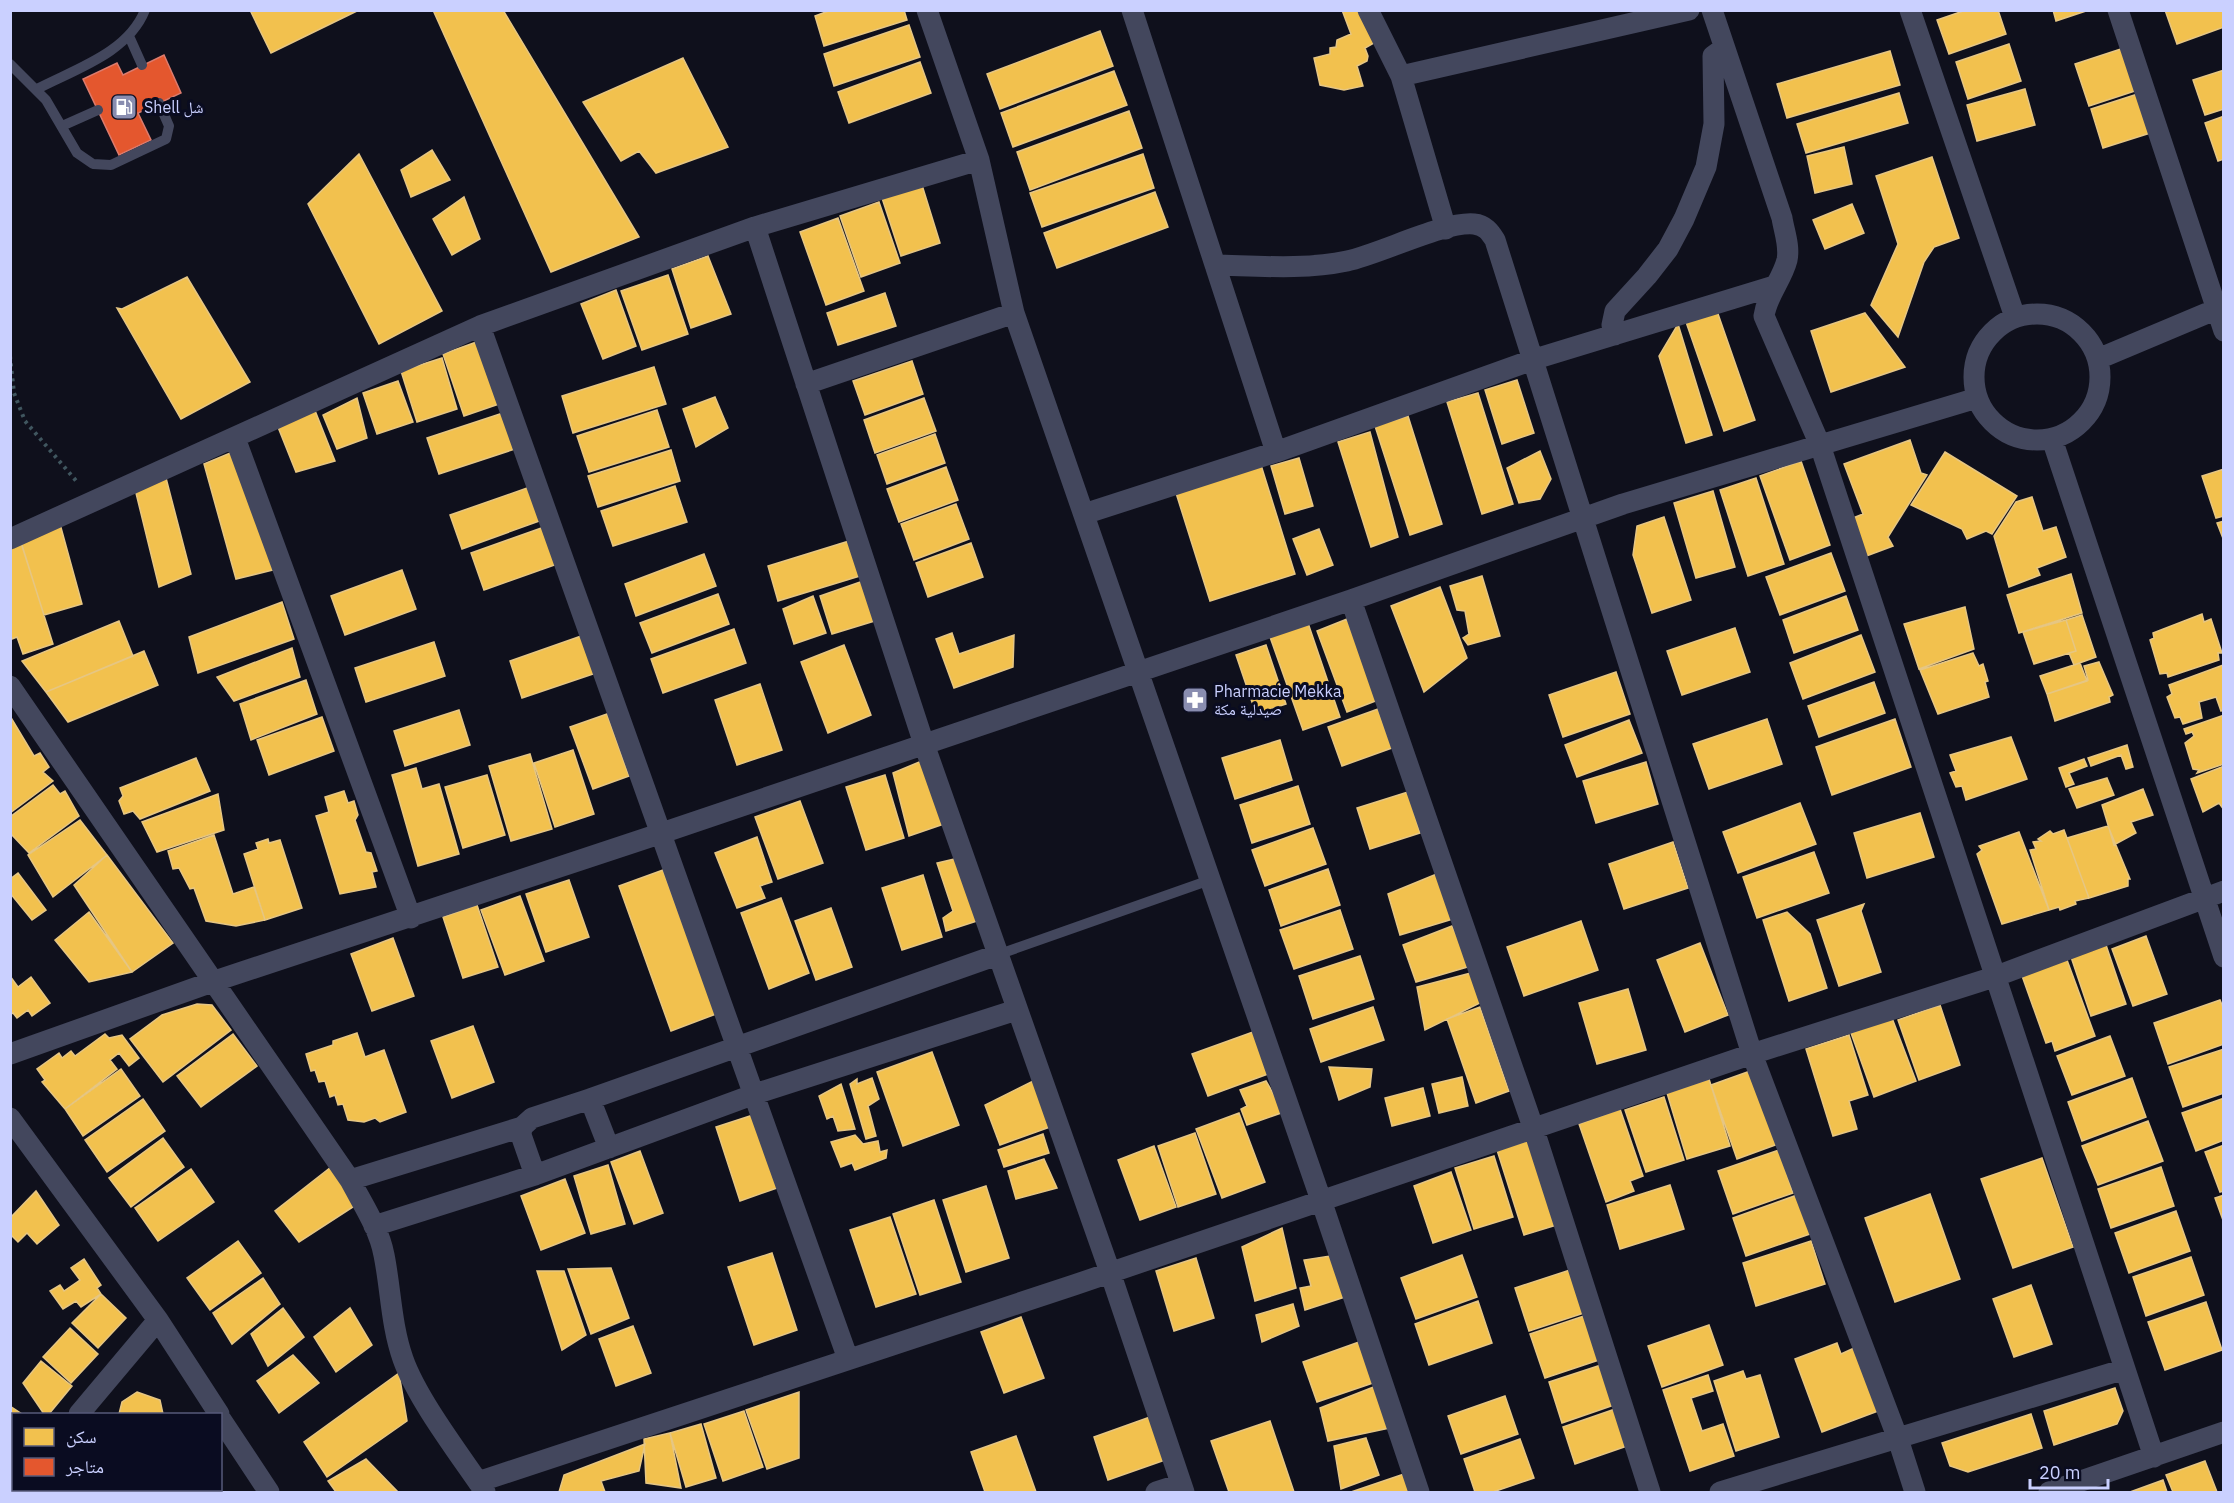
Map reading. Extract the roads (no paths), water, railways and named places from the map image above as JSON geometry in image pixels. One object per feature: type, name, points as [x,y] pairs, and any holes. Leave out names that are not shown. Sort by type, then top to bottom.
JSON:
[{"type":"street","points":[[927,10],[979,160],[1014,313],[1321,1200],[1419,1492]]},
{"type":"street","points":[[1132,10],[1276,452]]},
{"type":"street","points":[[1368,10],[1401,76],[1446,229]]},
{"type":"street","points":[[1401,76],[1689,10]]},
{"type":"street","points":[[1712,10],[1782,218],[1787,245],[1786,261],[1766,300],[1764,316],[1820,445],[2154,1457]]},
{"type":"street","points":[[1910,10],[2015,317]]},
{"type":"street","points":[[2118,10],[2219,307],[2223,331]]},
{"type":"street","points":[[1615,335],[1612,325],[1615,311],[1668,249],[1684,219],[1706,167],[1714,124],[1713,56],[1715,52],[1724,48]]},
{"type":"street","points":[[10,539],[480,326],[755,227],[979,160]]},
{"type":"street","points":[[1215,265],[1299,267],[1347,261],[1446,229],[1473,224],[1490,232],[1495,240],[1535,359],[1752,1054],[1899,1439],[1916,1492]]},
{"type":"street","points":[[755,227],[924,744],[1110,1272],[1182,1488],[1156,1492]]},
{"type":"street","points":[[1084,514],[1276,452],[1535,359],[1774,286]]},
{"type":"street","points":[[2098,359],[2219,307]]},
{"type":"street","points":[[806,384],[1014,313]]},
{"type":"street","points":[[2036,313],[2056,316],[2074,326],[2089,340],[2098,359],[2100,379],[2096,399],[2086,417],[2071,431],[2052,439],[2033,441],[2015,437],[1999,428],[1986,415],[1977,398],[1974,366],[1980,350],[1988,336],[2015,317],[2036,313]]},
{"type":"street","points":[[480,326],[659,834],[738,1045],[848,1359]]},
{"type":"street","points":[[10,1054],[212,982],[411,918],[1138,670],[1351,600],[1584,518],[1977,398]]},
{"type":"street","points":[[235,438],[411,918]]},
{"type":"street","points":[[2052,439],[2213,894],[2223,957]]},
{"type":"street","points":[[1351,600],[1534,1130],[1650,1492]]},
{"type":"street","points":[[10,686],[350,1180],[374,1226],[384,1254],[394,1332],[404,1362],[415,1384],[481,1487],[848,1359],[1534,1130],[1752,1054],[1994,977],[2213,894]]},
{"type":"street","points":[[350,1180],[522,1127],[532,1118],[998,955]]},
{"type":"street","points":[[374,1226],[535,1175],[755,1095],[1016,1010]]},
{"type":"street","points":[[590,1099],[609,1148]]},
{"type":"street","points":[[10,1118],[158,1320],[218,1413]]},
{"type":"street","points":[[522,1127],[521,1135],[535,1175]]},
{"type":"street","points":[[80,1413],[158,1320]]},
{"type":"street","points":[[1720,1492],[2125,1370]]},
{"type":"street","points":[[222,1419],[269,1492]]},
{"type":"street","points":[[2049,1492],[2223,1432]]},
{"type":"lane","points":[[37,89],[106,54],[129,36],[145,10]]},
{"type":"lane","points":[[129,36],[142,65]]},
{"type":"lane","points":[[10,64],[37,89],[77,153],[84,159],[102,165],[111,165],[166,139],[169,126],[159,103]]},
{"type":"lane","points":[[62,126],[98,110]]},
{"type":"lane","points":[[998,955],[1210,880]]},
{"type":"place","name":"Shell شل","points":[[124,107]]},
{"type":"place","name":"Pharmacie Mekka صيدلية مكة","points":[[1195,700]]}]
